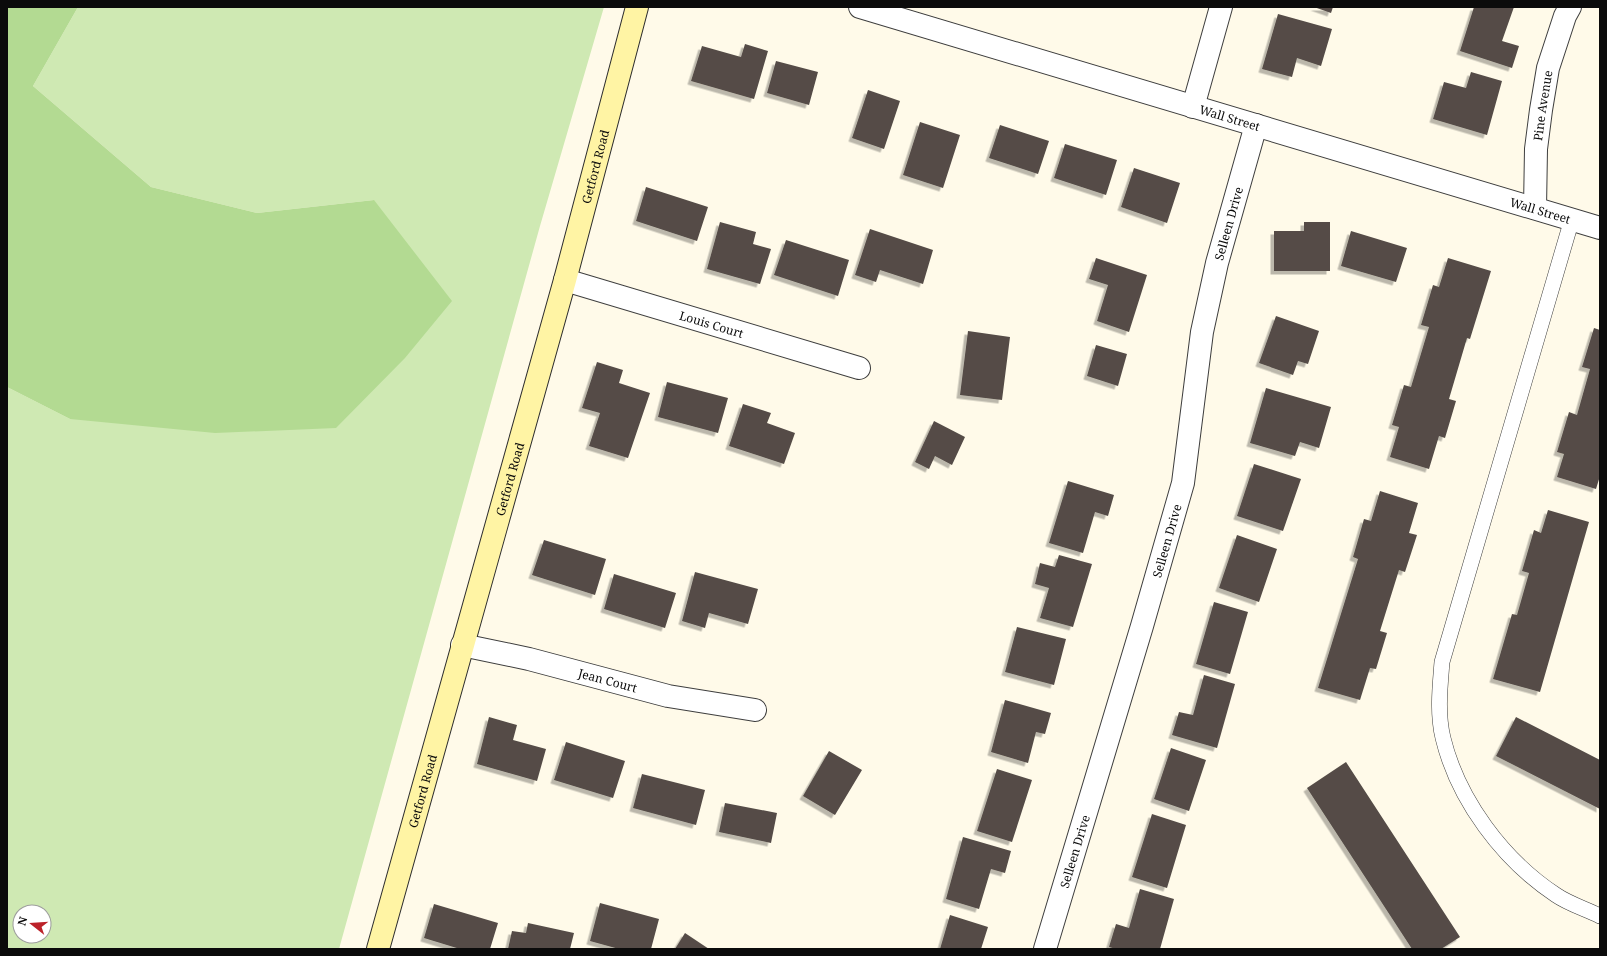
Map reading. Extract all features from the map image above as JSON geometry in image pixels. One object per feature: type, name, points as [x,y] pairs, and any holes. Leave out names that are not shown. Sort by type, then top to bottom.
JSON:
[{"type":"street","name":"Getford Road","points":[[378,949],[565,280],[636,7]]},
{"type":"street","name":"Wall Street","points":[[860,7],[1193,107],[1256,124],[1600,228]]},
{"type":"street","points":[[1193,107],[1221,7]]},
{"type":"street","name":"Pine Avenue","points":[[1535,208],[1536,149],[1548,68],[1564,16],[1570,7]]},
{"type":"street","name":"Selleen Drive","points":[[1045,949],[1140,633],[1183,483],[1202,332],[1217,263],[1256,124]]},
{"type":"street","name":"Louis Court","points":[[565,280],[859,368]]},
{"type":"street","name":"Jean Court","points":[[462,645],[529,659],[668,696],[754,710]]},
{"type":"lane","points":[[1572,219],[1442,662],[1439,703],[1443,737],[1455,777],[1471,807],[1500,845],[1532,878],[1558,896],[1600,916]]},
{"type":"green space","points":[[7,7],[78,7],[33,86],[151,187],[257,213],[374,200],[452,301],[405,358],[336,428],[215,433],[70,419],[7,387]]},
{"type":"green space","points":[[78,7],[604,7],[540,226],[339,949],[7,949],[7,387],[70,419],[374,200],[257,213],[151,187],[33,86]]},
{"type":"building","points":[[1314,7],[1333,7],[1331,13]]},
{"type":"building","points":[[1474,7],[1514,7],[1502,41],[1519,46],[1512,68],[1460,51]]},
{"type":"building","points":[[1278,14],[1332,29],[1321,66],[1297,58],[1292,77],[1262,69]]},
{"type":"building","points":[[745,44],[768,51],[754,99],[691,81],[702,46],[741,57]]},
{"type":"building","points":[[776,61],[818,72],[809,105],[767,93]]},
{"type":"building","points":[[1471,72],[1502,81],[1487,135],[1433,119],[1444,82],[1466,88]]},
{"type":"building","points":[[868,90],[900,101],[884,149],[852,138]]},
{"type":"building","points":[[920,122],[960,135],[943,188],[903,175]]},
{"type":"building","points":[[1000,125],[1049,141],[1038,174],[989,158]]},
{"type":"building","points":[[1065,144],[1117,160],[1106,195],[1054,178]]},
{"type":"building","points":[[1134,168],[1180,183],[1167,223],[1121,207]]},
{"type":"building","points":[[646,187],[708,207],[697,241],[636,221]]},
{"type":"building","points":[[720,222],[756,232],[753,244],[771,249],[760,284],[707,269]]},
{"type":"building","points":[[1304,222],[1330,222],[1330,271],[1274,271],[1274,231],[1304,231]]},
{"type":"building","points":[[870,229],[933,250],[923,284],[880,270],[876,282],[855,275]]},
{"type":"building","points":[[1351,231],[1407,248],[1396,282],[1341,266]]},
{"type":"building","points":[[786,240],[849,260],[838,296],[774,275]]},
{"type":"building","points":[[1096,258],[1147,275],[1129,332],[1097,321],[1108,285],[1089,279]]},
{"type":"building","points":[[1448,258],[1491,271],[1470,339],[1467,338],[1449,399],[1456,401],[1445,438],[1439,436],[1429,469],[1390,457],[1399,427],[1392,425],[1404,385],[1411,387],[1429,327],[1421,325],[1433,285],[1439,287]]},
{"type":"building","points":[[1276,316],[1319,331],[1308,364],[1298,361],[1293,375],[1259,363]]},
{"type":"building","points":[[1594,328],[1600,330],[1600,476],[1596,489],[1557,477],[1564,454],[1557,452],[1569,412],[1577,415],[1590,369],[1582,367]]},
{"type":"building","points":[[968,331],[1010,337],[1002,400],[960,395]]},
{"type":"building","points":[[1096,345],[1127,354],[1118,386],[1087,376]]},
{"type":"building","points":[[597,362],[623,370],[619,383],[650,393],[628,458],[589,446],[600,413],[582,408]]},
{"type":"building","points":[[667,382],[728,398],[718,433],[658,417]]},
{"type":"building","points":[[1266,388],[1331,407],[1319,448],[1300,442],[1295,456],[1250,443]]},
{"type":"building","points":[[743,404],[771,413],[767,423],[795,433],[784,464],[729,446]]},
{"type":"building","points":[[934,421],[965,437],[952,465],[935,456],[929,469],[915,462]]},
{"type":"building","points":[[1254,464],[1301,479],[1283,531],[1237,516]]},
{"type":"building","points":[[1068,481],[1114,495],[1108,516],[1095,512],[1083,553],[1049,543]]},
{"type":"building","points":[[1380,491],[1418,503],[1409,533],[1417,535],[1405,572],[1399,570],[1380,631],[1387,633],[1376,669],[1370,668],[1360,700],[1318,688],[1358,559],[1353,557],[1364,519],[1371,521]]},
{"type":"building","points":[[1548,510],[1589,522],[1540,692],[1493,679],[1512,614],[1517,615],[1529,573],[1522,571],[1534,530],[1541,533]]},
{"type":"building","points":[[1237,535],[1277,549],[1259,602],[1219,588]]},
{"type":"building","points":[[544,540],[606,559],[595,595],[532,575]]},
{"type":"building","points":[[1059,555],[1092,564],[1073,627],[1040,618],[1049,588],[1035,584],[1040,563],[1055,567]]},
{"type":"building","points":[[695,572],[758,589],[748,624],[709,613],[705,628],[682,621]]},
{"type":"building","points":[[614,574],[676,593],[665,628],[604,609]]},
{"type":"building","points":[[1214,602],[1248,612],[1230,674],[1196,664]]},
{"type":"building","points":[[1017,627],[1066,639],[1054,685],[1005,672]]},
{"type":"building","points":[[1204,675],[1235,684],[1217,748],[1172,735],[1179,712],[1193,715]]},
{"type":"building","points":[[1005,700],[1051,713],[1045,734],[1036,732],[1028,763],[991,752]]},
{"type":"building","points":[[489,717],[517,725],[513,740],[546,749],[537,781],[477,764]]},
{"type":"building","points":[[1516,717],[1600,760],[1600,809],[1496,756]]},
{"type":"building","points":[[566,742],[625,761],[613,798],[554,780]]},
{"type":"building","points":[[1171,748],[1206,760],[1189,811],[1154,799]]},
{"type":"building","points":[[829,751],[862,770],[835,815],[803,796]]},
{"type":"building","points":[[1346,762],[1460,937],[1441,949],[1412,949],[1307,788]]},
{"type":"building","points":[[997,769],[1032,780],[1012,842],[977,831]]},
{"type":"building","points":[[642,774],[705,790],[696,825],[633,808]]},
{"type":"building","points":[[725,803],[777,813],[771,843],[719,832]]},
{"type":"building","points":[[1152,814],[1186,825],[1167,888],[1132,877]]},
{"type":"building","points":[[963,837],[1011,851],[1005,873],[991,869],[979,909],[946,899]]},
{"type":"building","points":[[1140,889],[1174,899],[1160,949],[1116,949],[1109,947],[1116,924],[1129,928]]},
{"type":"building","points":[[600,903],[659,919],[651,949],[619,949],[590,941]]},
{"type":"building","points":[[434,904],[498,923],[490,949],[460,949],[424,938]]},
{"type":"building","points":[[950,915],[988,927],[981,949],[940,949]]},
{"type":"building","points":[[528,923],[574,933],[570,949],[508,949],[512,931],[526,933]]},
{"type":"building","points":[[685,933],[709,949],[675,949]]}]
